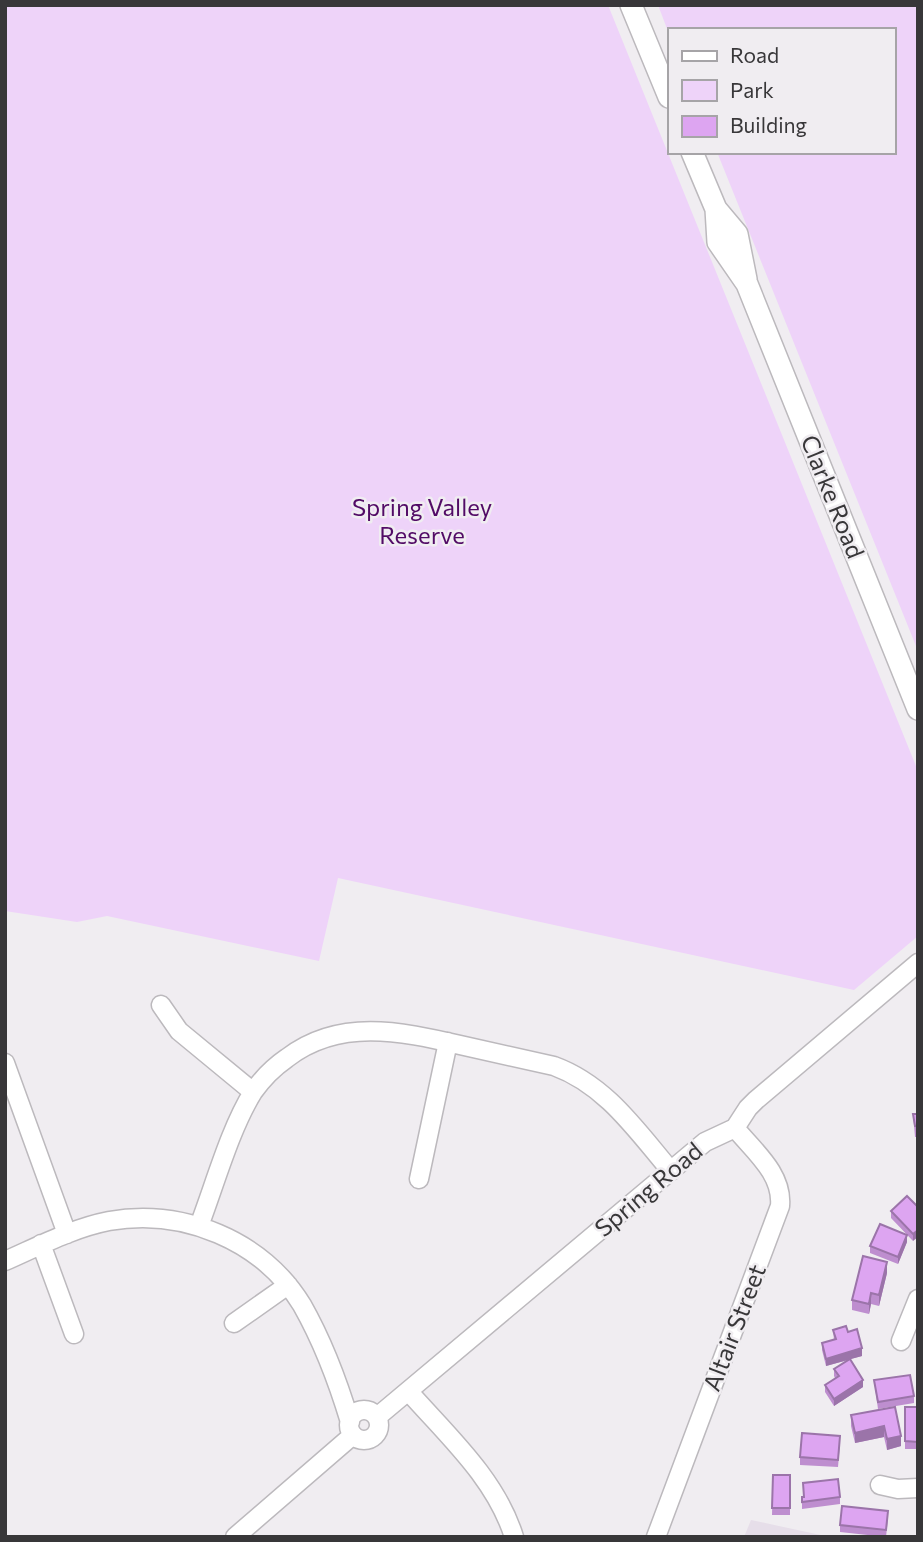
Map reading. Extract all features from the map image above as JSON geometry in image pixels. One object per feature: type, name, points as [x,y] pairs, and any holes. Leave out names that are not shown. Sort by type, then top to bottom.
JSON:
[{"type":"main road","points":[[631,5],[668,95]]},
{"type":"main road","name":"Clarke Road","points":[[693,154],[716,209],[718,242],[747,284],[918,709]]},
{"type":"street","name":"Spring Road","points":[[371,1414],[409,1392],[705,1142],[735,1128],[751,1104],[918,963]]},
{"type":"street","points":[[161,1005],[178,1031],[253,1092]]},
{"type":"street","points":[[199,1226],[228,1147],[253,1092],[270,1072],[292,1054],[328,1035],[347,1031],[370,1030],[417,1035],[554,1066],[584,1079],[607,1097],[671,1171]]},
{"type":"street","points":[[419,1179],[448,1042]]},
{"type":"street","points":[[5,1063],[67,1234]]},
{"type":"street","name":"Altair Street","points":[[656,1537],[780,1206],[780,1190],[775,1175],[735,1128]]},
{"type":"street","points":[[5,1261],[67,1234],[109,1221],[163,1219],[199,1226],[245,1247],[288,1285],[301,1304],[336,1376],[351,1429],[362,1440],[375,1436],[379,1427],[371,1414],[336,1376]]},
{"type":"street","points":[[41,1244],[74,1334]]},
{"type":"street","points":[[234,1324],[288,1285]]},
{"type":"street","points":[[901,1341],[918,1299]]},
{"type":"street","points":[[409,1392],[491,1486],[514,1537]]},
{"type":"street","points":[[235,1537],[351,1429],[354,1415],[371,1414]]},
{"type":"street","points":[[880,1485],[898,1489],[918,1488]]},
{"type":"shaded area","points":[[751,1520],[830,1537],[744,1537]]},
{"type":"green space","name":"Spring Valley Reserve","points":[[5,5],[608,5],[918,771],[918,936],[854,990],[338,878],[319,961],[107,916],[77,922],[5,911]]},
{"type":"green space","points":[[658,5],[918,5],[918,651],[718,154],[895,154],[895,28],[668,28],[668,31]]},
{"type":"building","points":[[913,1114],[918,1114],[918,1126],[915,1126]]},
{"type":"building","points":[[907,1196],[918,1207],[918,1230],[913,1234],[891,1211]]},
{"type":"building","points":[[880,1224],[907,1235],[898,1257],[870,1246]]},
{"type":"building","points":[[863,1256],[887,1262],[879,1295],[871,1293],[869,1304],[852,1300]]},
{"type":"building","points":[[846,1326],[848,1332],[857,1329],[862,1348],[826,1359],[822,1343],[836,1339],[833,1330]]},
{"type":"building","points":[[850,1359],[863,1380],[834,1399],[825,1385],[839,1376],[834,1369]]},
{"type":"building","points":[[910,1375],[914,1396],[878,1402],[874,1380]]},
{"type":"building","points":[[895,1407],[901,1436],[887,1439],[884,1426],[855,1433],[851,1415]]},
{"type":"building","points":[[905,1407],[918,1407],[918,1442],[905,1441]]},
{"type":"building","points":[[802,1433],[840,1436],[838,1460],[800,1457]]},
{"type":"building","points":[[773,1475],[790,1475],[790,1508],[772,1508]]},
{"type":"building","points":[[838,1479],[840,1497],[802,1502],[803,1483]]},
{"type":"building","points":[[842,1506],[888,1511],[886,1530],[840,1525]]}]
